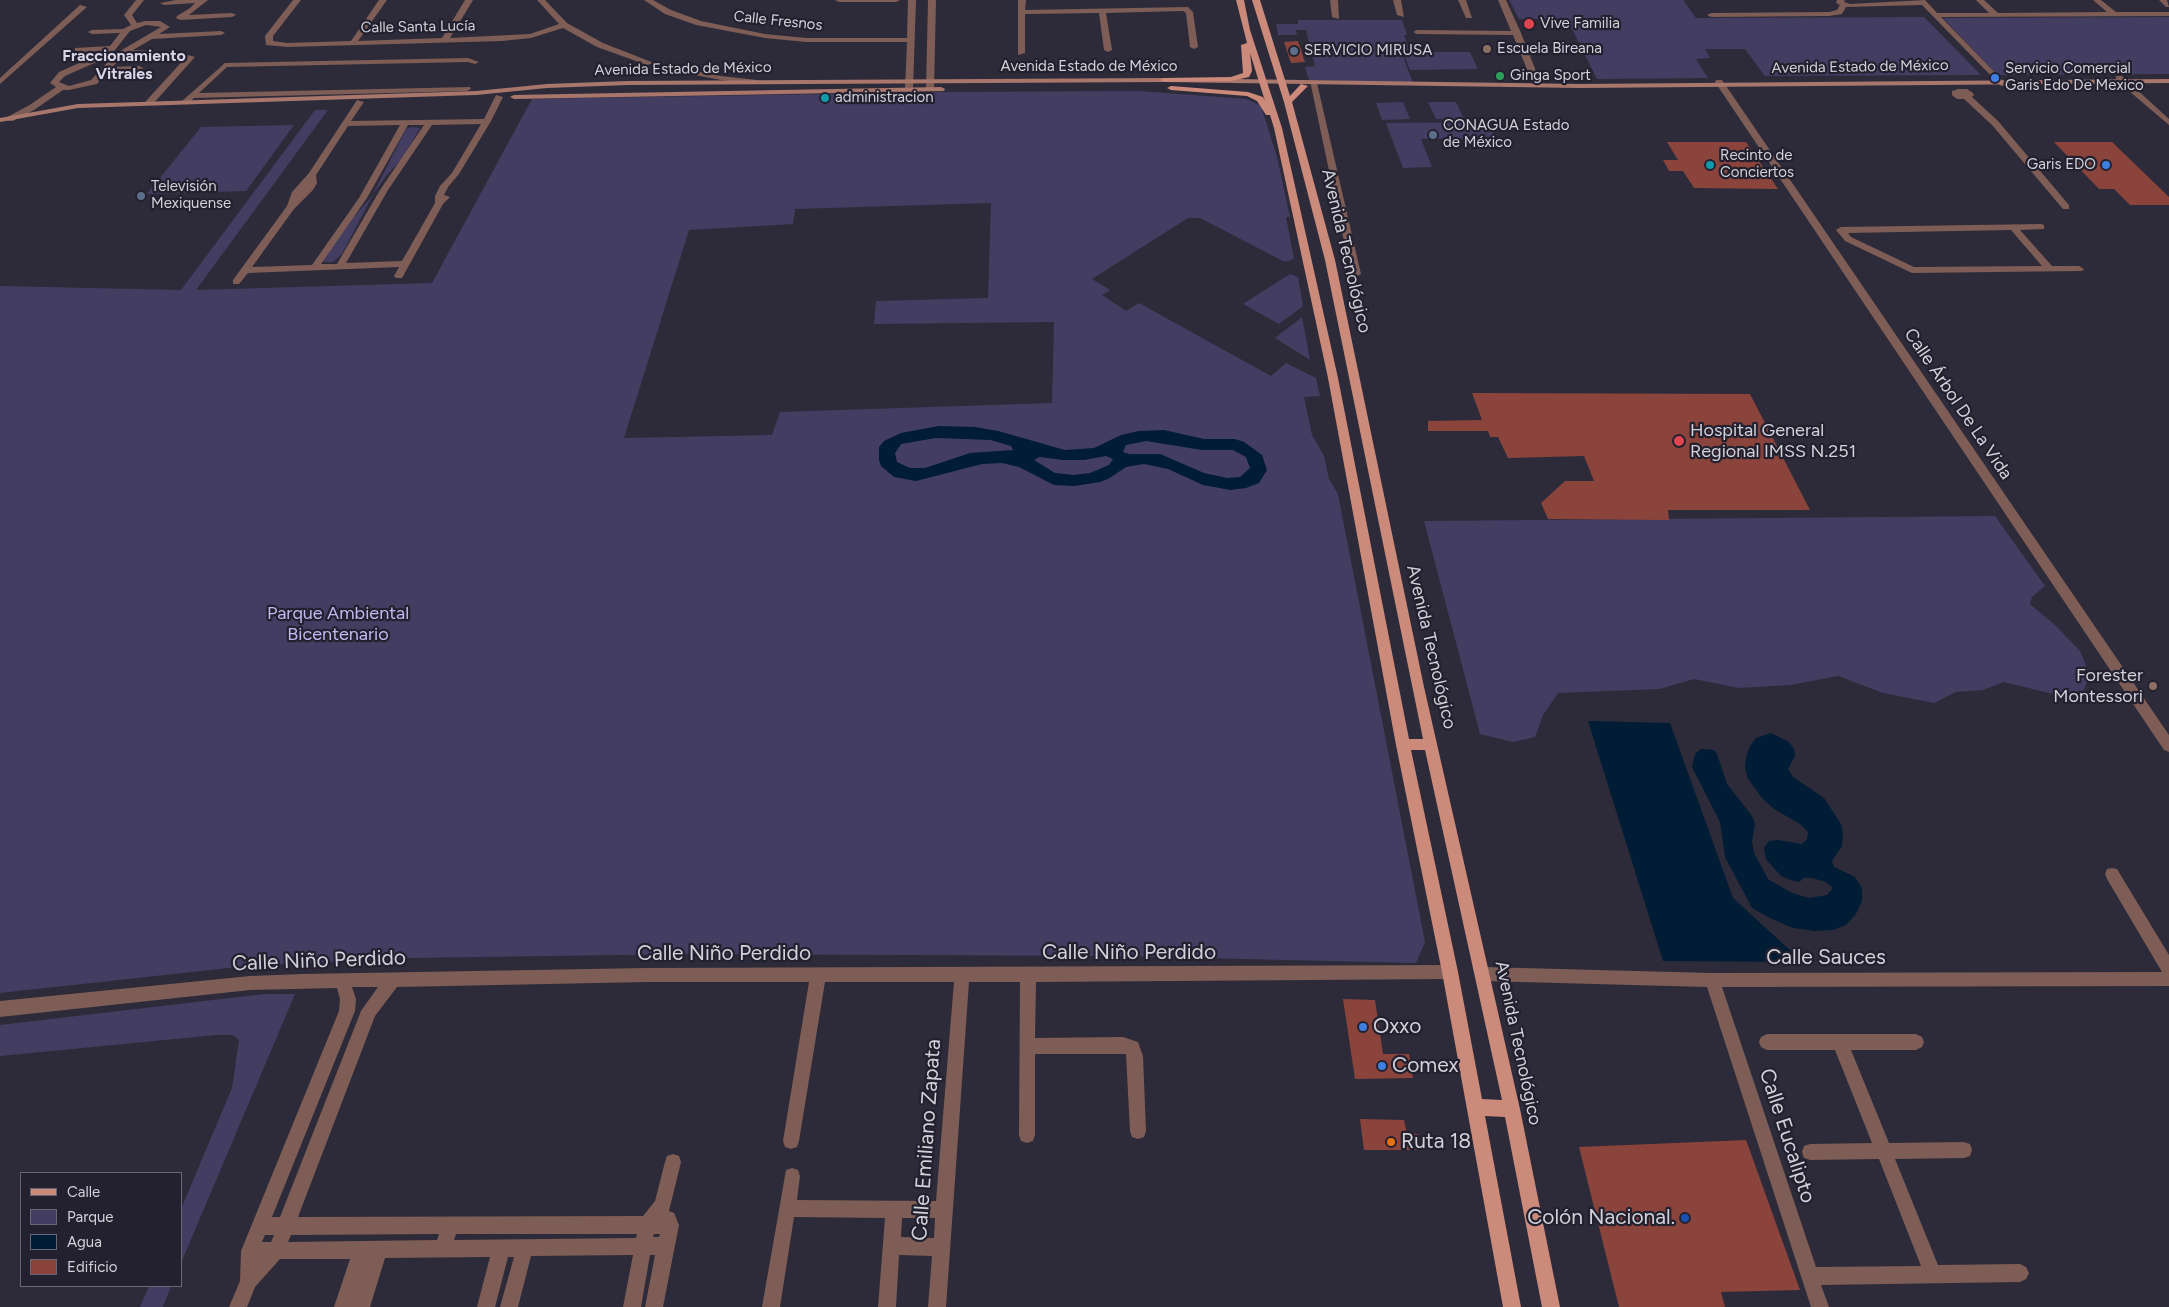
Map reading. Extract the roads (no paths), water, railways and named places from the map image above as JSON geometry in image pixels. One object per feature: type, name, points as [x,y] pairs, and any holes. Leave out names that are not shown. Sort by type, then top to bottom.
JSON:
[{"type":"main road","points":[[1240,0],[1246,30],[1278,128],[1333,378],[1403,745],[1450,972],[1512,1307]]},
{"type":"main road","name":"Avenida Tecnológico","points":[[1256,0],[1288,102],[1330,260],[1381,513],[1512,1109],[1551,1307]]},
{"type":"main road","points":[[1164,80],[1230,79],[1246,75],[1248,71],[1244,40],[1246,30]]},
{"type":"main road","name":"Avenida Estado de México","points":[[1720,84],[2169,79]]},
{"type":"main road","name":"Avenida Estado de México","points":[[38,108],[476,93],[589,84],[910,80],[930,85],[1171,88],[1369,84],[1954,84],[1999,82]]},
{"type":"main road","name":"Avenida Estado de México","points":[[0,125],[96,110],[364,101],[825,90],[909,90],[930,85],[1164,80],[1264,85]]},
{"type":"main road","points":[[845,90],[851,81]]},
{"type":"main road","points":[[825,90],[830,88],[830,82]]},
{"type":"main road","points":[[1288,102],[1310,85]]},
{"type":"main road","points":[[1171,88],[1228,91],[1256,97],[1264,104],[1278,128]]},
{"type":"main road","points":[[0,120],[10,119]]},
{"type":"main road","points":[[1403,745],[1432,744]]},
{"type":"main road","points":[[1476,1107],[1512,1109]]},
{"type":"street","points":[[134,25],[128,15],[140,0]]},
{"type":"street","points":[[164,3],[203,0]]},
{"type":"street","points":[[182,18],[203,0]]},
{"type":"street","name":"Calle Santa Lucía","points":[[297,0],[269,36],[267,40],[271,44],[521,38],[564,25]]},
{"type":"street","points":[[353,43],[383,0]]},
{"type":"street","points":[[445,40],[469,0]]},
{"type":"street","points":[[541,0],[564,25],[600,45],[650,63]]},
{"type":"street","name":"Calle Fresnos","points":[[648,0],[668,12],[699,23],[765,36],[806,40],[910,40]]},
{"type":"street","points":[[839,0],[896,0]]},
{"type":"street","points":[[909,90],[912,0]]},
{"type":"street","points":[[930,85],[932,0]]},
{"type":"street","points":[[1021,53],[1022,0]]},
{"type":"street","points":[[1334,0],[1336,17]]},
{"type":"street","points":[[1397,0],[1400,15]]},
{"type":"street","points":[[1462,0],[1469,16]]},
{"type":"street","points":[[1502,0],[1537,84]]},
{"type":"street","points":[[1843,1],[1898,0]]},
{"type":"street","points":[[1980,0],[1996,15]]},
{"type":"street","points":[[2097,0],[2114,14]]},
{"type":"street","points":[[2163,0],[2169,5]]},
{"type":"street","points":[[1843,1],[1923,1],[1999,82]]},
{"type":"street","points":[[1711,15],[1829,14],[1839,12],[1843,1]]},
{"type":"street","points":[[0,82],[83,7]]},
{"type":"street","points":[[1021,12],[1186,10],[1189,12],[1194,47]]},
{"type":"street","points":[[1102,11],[1108,50]]},
{"type":"street","points":[[1936,16],[2169,14]]},
{"type":"street","points":[[62,87],[54,83],[57,78],[96,59],[112,48],[124,31],[134,25],[164,23],[182,18],[232,16]]},
{"type":"street","points":[[10,119],[38,108],[62,87],[90,83],[123,52],[164,29],[166,25],[164,23]]},
{"type":"street","points":[[92,32],[124,31]]},
{"type":"street","points":[[1417,32],[1517,33]]},
{"type":"street","points":[[149,37],[221,33]]},
{"type":"street","points":[[78,50],[112,48]]},
{"type":"street","points":[[123,52],[152,53]]},
{"type":"street","points":[[149,103],[192,57]]},
{"type":"street","points":[[185,102],[225,65],[468,60],[475,62]]},
{"type":"street","points":[[661,66],[721,78],[757,82]]},
{"type":"street","points":[[105,70],[139,68]]},
{"type":"street","points":[[2122,80],[2169,123]]},
{"type":"street","name":"Calle Árbol De La Vida","points":[[1720,84],[2167,739]]},
{"type":"street","points":[[1954,84],[2000,128],[2066,207]]},
{"type":"street","points":[[1310,85],[1356,274]]},
{"type":"street","points":[[192,96],[467,89]]},
{"type":"street","points":[[399,276],[439,203],[448,195],[457,180],[455,174],[499,97]]},
{"type":"street","points":[[236,282],[291,207],[309,190],[313,183],[312,175],[350,124],[364,101]]},
{"type":"street","points":[[350,124],[487,121]]},
{"type":"street","points":[[340,266],[384,190],[430,122]]},
{"type":"street","points":[[315,267],[363,198],[405,123]]},
{"type":"street","points":[[2013,227],[2049,269]]},
{"type":"street","points":[[1844,236],[1841,229],[2041,227]]},
{"type":"street","points":[[1823,236],[1844,236],[1912,270],[2079,269]]},
{"type":"street","points":[[245,270],[406,264]]},
{"type":"street","points":[[2112,874],[2169,969]]},
{"type":"street","name":"Calle Niño Perdido","points":[[0,1009],[250,983],[342,980],[647,975],[962,976],[1450,972]]},
{"type":"street","name":"Calle Sauces","points":[[1483,974],[1712,980],[2169,979]]},
{"type":"street","points":[[1027,1135],[1028,975]]},
{"type":"street","points":[[791,1141],[818,976]]},
{"type":"street","name":"Calle Emiliano Zapata","points":[[937,1307],[962,976]]},
{"type":"street","points":[[250,1281],[250,1251],[347,1011],[348,999],[342,980]]},
{"type":"street","points":[[238,1307],[250,1281],[276,1251],[372,1005],[393,980]]},
{"type":"street","name":"Calle Eucalipto","points":[[1712,980],[1820,1307]]},
{"type":"street","points":[[339,1032],[361,1031]]},
{"type":"street","points":[[1767,1042],[1916,1042]]},
{"type":"street","points":[[1840,1042],[1933,1274]]},
{"type":"street","points":[[1027,1046],[1123,1044],[1132,1048],[1135,1056],[1138,1131]]},
{"type":"street","points":[[1810,1152],[1964,1150]]},
{"type":"street","points":[[632,1307],[647,1225],[663,1205],[673,1162]]},
{"type":"street","points":[[771,1307],[792,1176]]},
{"type":"street","points":[[654,1307],[670,1225],[663,1205]]},
{"type":"street","points":[[787,1208],[944,1210]]},
{"type":"street","points":[[888,1307],[894,1209]]},
{"type":"street","points":[[260,1226],[670,1225]]},
{"type":"street","points":[[442,1249],[451,1226]]},
{"type":"street","points":[[250,1251],[666,1246]]},
{"type":"street","points":[[892,1246],[942,1247]]},
{"type":"street","points":[[486,1307],[501,1248]]},
{"type":"street","points":[[509,1307],[525,1248]]},
{"type":"street","points":[[343,1307],[370,1249]]},
{"type":"street","points":[[360,1307],[370,1249]]},
{"type":"street","points":[[1810,1276],[2020,1273]]},
{"type":"water","points":[[939,426],[975,427],[998,431],[1065,450],[1094,448],[1121,435],[1139,431],[1164,430],[1204,439],[1235,439],[1244,442],[1262,455],[1267,470],[1259,483],[1246,488],[1230,490],[1203,485],[1168,469],[1144,464],[1126,467],[1100,482],[1074,486],[1054,485],[1019,467],[1002,463],[982,464],[916,481],[894,477],[881,466],[879,460],[879,447],[884,441],[901,433]],"holes":[[[936,438],[991,440],[1011,446],[1013,450],[970,453],[925,468],[910,468],[897,462],[895,453],[901,444]],[[1146,441],[1202,450],[1233,450],[1246,457],[1250,468],[1240,477],[1227,478],[1204,473],[1160,454],[1129,454],[1123,452],[1126,445]],[[1106,456],[1113,459],[1109,465],[1090,473],[1074,475],[1055,473],[1034,460],[1040,457],[1084,460]]]},
{"type":"water","points":[[1588,721],[1670,723],[1733,898],[1803,962],[1663,961]]},
{"type":"water","points":[[1771,733],[1789,742],[1794,749],[1795,756],[1788,769],[1793,777],[1824,798],[1841,824],[1843,834],[1842,846],[1832,861],[1834,867],[1855,877],[1862,888],[1862,901],[1856,914],[1846,925],[1833,930],[1815,931],[1793,928],[1752,908],[1725,857],[1720,822],[1692,767],[1695,754],[1701,749],[1714,750],[1717,754],[1727,784],[1752,816],[1755,824],[1752,842],[1754,853],[1768,879],[1792,893],[1809,898],[1827,895],[1833,888],[1826,882],[1812,878],[1804,878],[1799,882],[1791,880],[1781,876],[1766,859],[1764,848],[1769,841],[1778,840],[1802,844],[1807,839],[1808,832],[1800,824],[1774,809],[1762,798],[1748,779],[1745,769],[1746,757],[1750,746],[1756,738]]},
{"type":"place","name":"Vive Familia","points":[[1529,24]]},
{"type":"place","name":"Escuela Bireana","points":[[1487,49]]},
{"type":"place","name":"SERVICIO MIRUSA","points":[[1294,51]]},
{"type":"place","name":"Ginga Sport","points":[[1500,76]]},
{"type":"place","name":"Servicio Comercial Garis Edo De Mexico","points":[[1995,78]]},
{"type":"place","name":"administracion","points":[[825,98]]},
{"type":"place","name":"CONAGUA Estado de México","points":[[1433,135]]},
{"type":"place","name":"Recinto de Conciertos","points":[[1710,165]]},
{"type":"place","name":"Garis EDO","points":[[2106,165]]},
{"type":"place","name":"Televisión Mexiquense","points":[[141,196]]},
{"type":"place","name":"Hospital General Regional IMSS N.251","points":[[1679,441]]},
{"type":"place","name":"Forester Montessori","points":[[2153,686]]},
{"type":"place","name":"Oxxo","points":[[1363,1027]]},
{"type":"place","name":"Comex","points":[[1382,1066]]},
{"type":"place","name":"Ruta 18","points":[[1391,1142]]},
{"type":"place","name":"Colón Nacional.","points":[[1685,1218]]},
{"type":"district","name":"Fraccionamiento Vitrales","points":[[124,65]]},
{"type":"park label","name":"Parque Ambiental Bicentenario","points":[[338,624]]}]
